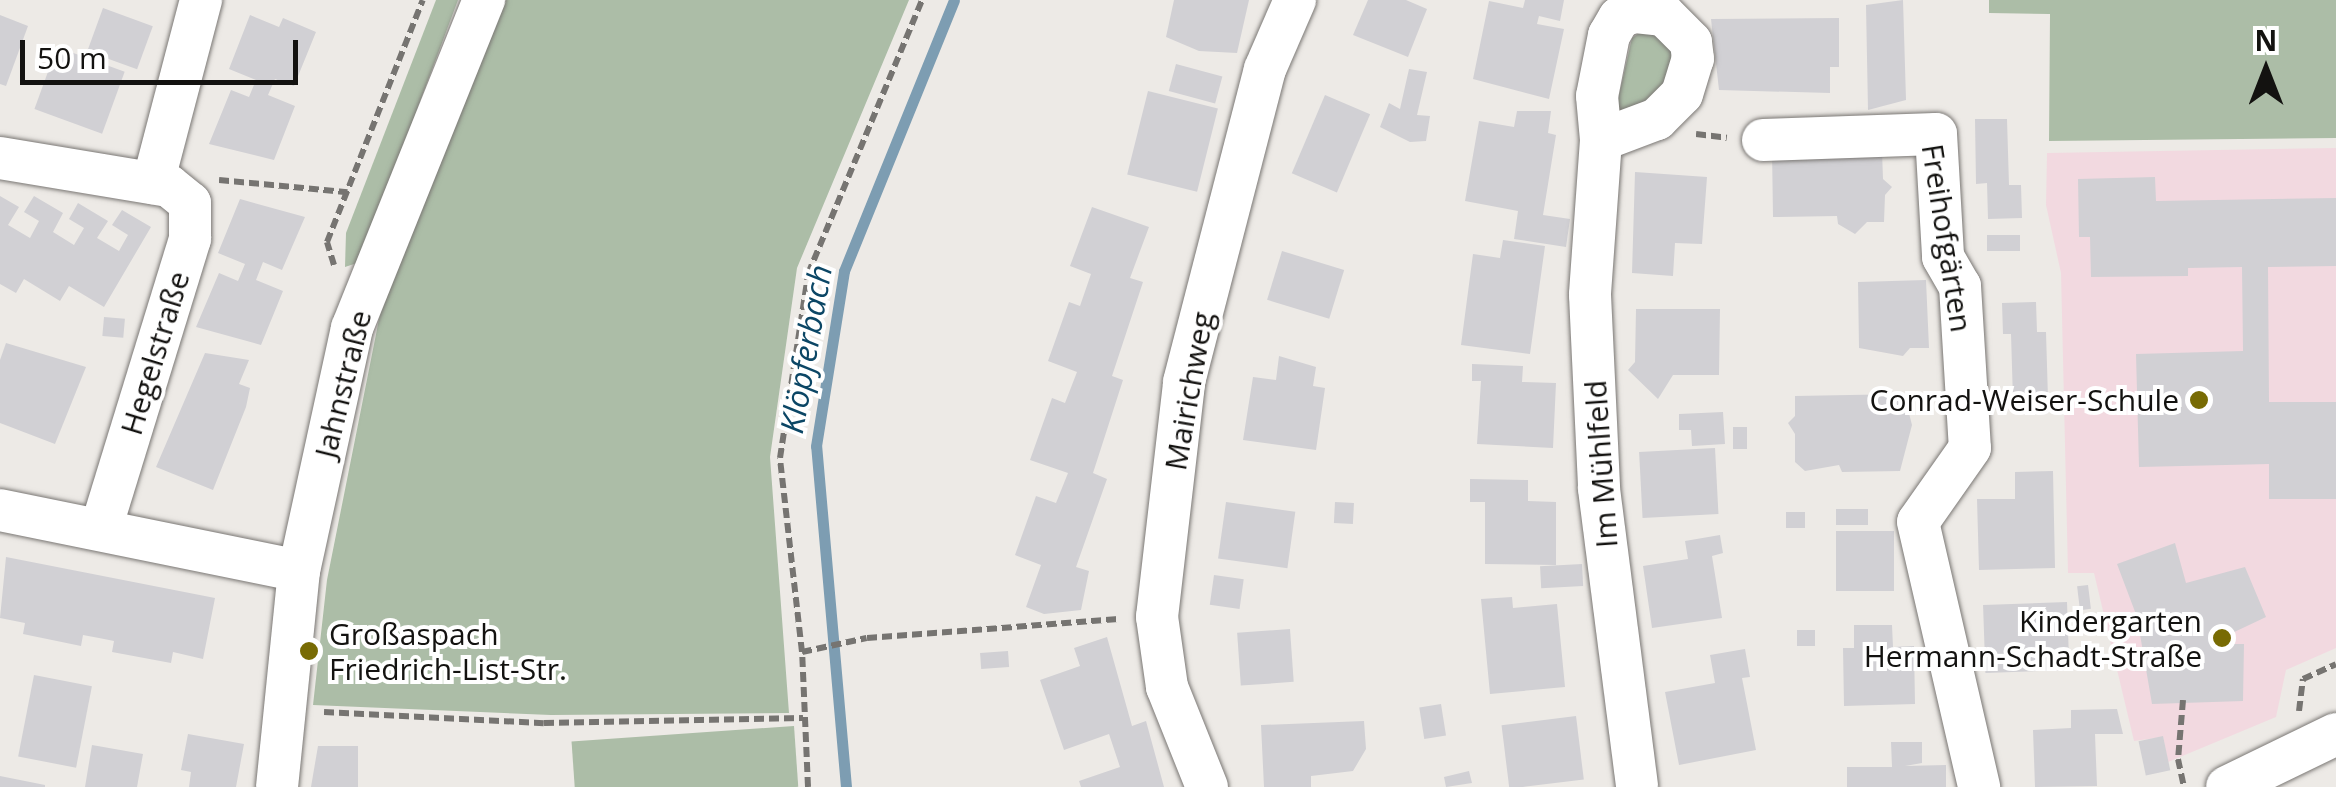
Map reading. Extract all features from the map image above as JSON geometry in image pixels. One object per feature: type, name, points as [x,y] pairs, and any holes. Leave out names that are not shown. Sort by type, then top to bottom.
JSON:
[{"type":"street","name":"Hegelstraße","points":[[101,528],[194,222],[167,187],[201,0]]},
{"type":"street","name":"Jahnstraße","points":[[277,787],[299,571],[352,328],[484,0]]},
{"type":"street","name":"Mairichweg","points":[[1207,787],[1167,687],[1157,616],[1184,382],[1265,69],[1295,0]]},
{"type":"street","name":"Im Mühlfeld","points":[[1637,787],[1599,489],[1590,295],[1601,140],[1597,96],[1609,36],[1619,18],[1633,12],[1664,15],[1690,42],[1693,59],[1682,94],[1657,119]]},
{"type":"street","points":[[1601,140],[1657,119]]},
{"type":"street","name":"Freihofgärten","points":[[1763,140],[1936,134],[1943,257],[1960,286],[1970,448],[1918,522],[1979,787]]},
{"type":"street","points":[[0,158],[167,187]]},
{"type":"street","points":[[0,510],[299,571]]},
{"type":"street","points":[[2226,787],[2336,734]]},
{"type":"path","points":[[352,328],[327,242],[423,0]]},
{"type":"path","points":[[808,787],[802,652],[780,458],[808,274],[922,0]]},
{"type":"path","points":[[1657,119],[1702,136],[1763,140]]},
{"type":"path","points":[[167,187],[211,180],[347,192]]},
{"type":"path","points":[[802,652],[867,638],[1157,616]]},
{"type":"path","points":[[2183,700],[2178,758],[2184,787]]},
{"type":"path","points":[[284,710],[544,723],[802,718]]},
{"type":"shaded area","name":"Conrad-Weiser-Schule","points":[[2336,148],[2336,648],[2286,670],[2276,717],[2168,762],[2163,737],[2134,741],[2094,573],[2068,573],[2061,273],[2046,205],[2047,153]]},
{"type":"green space","points":[[436,0],[458,0],[360,262],[345,267],[346,233]]},
{"type":"green space","points":[[506,0],[909,0],[797,268],[770,457],[789,713],[551,715],[313,705],[327,580],[391,259]]},
{"type":"green space","points":[[1989,0],[2336,0],[2336,138],[2049,141],[2050,14],[1989,13]]},
{"type":"green space","points":[[1641,32],[1661,37],[1672,52],[1670,75],[1656,99],[1622,116],[1616,108],[1632,38]]},
{"type":"green space","points":[[794,726],[798,787],[575,787],[572,742]]},
{"type":"building","points":[[1174,0],[1249,0],[1237,53],[1199,51],[1166,37]]},
{"type":"building","points":[[1368,0],[1406,0],[1427,9],[1408,57],[1353,35]]},
{"type":"building","points":[[1525,0],[1564,0],[1560,21],[1539,16],[1537,24],[1564,29],[1549,99],[1473,79],[1489,1],[1523,8]]},
{"type":"building","points":[[1903,0],[1906,100],[1868,110],[1866,5]]},
{"type":"building","points":[[103,8],[153,26],[137,69],[87,51]]},
{"type":"building","points":[[0,15],[28,26],[6,86],[0,84]]},
{"type":"building","points":[[250,15],[279,27],[283,18],[316,32],[294,86],[275,79],[268,95],[295,106],[274,160],[209,144],[231,90],[249,97],[256,80],[229,69]]},
{"type":"building","points":[[1839,18],[1839,67],[1830,67],[1830,93],[1719,90],[1711,19]]},
{"type":"building","points":[[57,47],[125,72],[102,134],[34,109]]},
{"type":"building","points":[[1176,64],[1222,76],[1215,103],[1169,91]]},
{"type":"building","points":[[1409,69],[1427,72],[1417,115],[1430,116],[1426,141],[1410,142],[1380,127],[1389,103],[1400,109]]},
{"type":"building","points":[[1148,91],[1218,108],[1197,192],[1127,174]]},
{"type":"building","points":[[1325,95],[1370,114],[1337,192],[1292,173]]},
{"type":"building","points":[[1517,111],[1551,111],[1548,133],[1556,135],[1543,215],[1570,219],[1566,247],[1514,239],[1518,211],[1465,201],[1479,121],[1514,127]]},
{"type":"building","points":[[1975,119],[2007,119],[2009,185],[2021,185],[2022,218],[1988,219],[1987,183],[1976,184]]},
{"type":"building","points":[[1772,150],[1882,151],[1883,179],[1892,187],[1885,195],[1884,222],[1867,222],[1855,234],[1838,224],[1837,216],[1773,217]]},
{"type":"building","points":[[1635,172],[1707,177],[1702,244],[1675,243],[1673,276],[1632,273]]},
{"type":"building","points":[[2155,177],[2156,201],[2336,198],[2336,266],[2268,267],[2269,402],[2336,402],[2336,499],[2269,499],[2269,464],[2139,467],[2136,354],[2243,351],[2242,267],[2188,268],[2188,276],[2091,277],[2090,237],[2079,237],[2078,179]]},
{"type":"building","points":[[0,196],[19,207],[8,225],[30,238],[39,221],[24,212],[34,196],[63,213],[53,232],[74,245],[84,228],[69,219],[78,203],[108,221],[97,238],[119,251],[128,235],[112,225],[122,210],[151,227],[104,307],[69,286],[60,301],[24,279],[16,293],[0,284]]},
{"type":"building","points":[[240,199],[305,217],[282,270],[263,262],[256,280],[283,291],[261,345],[196,327],[219,273],[238,281],[245,264],[218,253]]},
{"type":"building","points":[[1092,207],[1149,227],[1130,278],[1143,282],[1112,376],[1123,380],[1093,473],[1107,479],[1076,567],[1089,571],[1081,610],[1044,614],[1026,607],[1041,565],[1015,555],[1036,496],[1056,503],[1068,473],[1030,460],[1052,398],[1065,403],[1077,372],[1048,361],[1069,302],[1080,306],[1091,274],[1070,266]]},
{"type":"building","points":[[1987,235],[2020,235],[2020,251],[1987,251]]},
{"type":"building","points":[[1503,240],[1545,246],[1530,354],[1461,345],[1473,254],[1500,258]]},
{"type":"building","points":[[1282,251],[1344,270],[1329,319],[1267,300]]},
{"type":"building","points":[[1926,280],[1929,348],[1910,348],[1903,356],[1859,348],[1858,282]]},
{"type":"building","points":[[2036,302],[2037,332],[2046,332],[2048,399],[2013,400],[2011,334],[2003,334],[2002,303]]},
{"type":"building","points":[[1636,309],[1720,309],[1719,375],[1673,375],[1658,399],[1628,370],[1635,362]]},
{"type":"building","points":[[104,317],[125,319],[123,338],[102,336]]},
{"type":"building","points":[[6,343],[86,367],[55,444],[0,423],[0,360]]},
{"type":"building","points":[[205,353],[249,360],[239,384],[250,388],[246,407],[213,490],[156,467]]},
{"type":"building","points":[[1279,356],[1316,367],[1313,386],[1325,388],[1316,450],[1243,440],[1253,377],[1276,380]]},
{"type":"building","points":[[1472,364],[1523,366],[1522,382],[1556,383],[1553,448],[1477,444],[1481,381],[1472,381]]},
{"type":"building","points":[[1904,394],[1912,425],[1900,471],[1842,472],[1839,465],[1805,471],[1795,462],[1795,434],[1788,423],[1795,416],[1795,396]]},
{"type":"building","points":[[1723,412],[1725,444],[1692,446],[1691,430],[1679,430],[1679,414]]},
{"type":"building","points":[[1733,427],[1747,427],[1747,449],[1733,449]]},
{"type":"building","points":[[1715,448],[1718,514],[1643,518],[1639,452]]},
{"type":"building","points":[[2053,471],[2055,568],[1979,570],[1977,499],[2015,499],[2015,472]]},
{"type":"building","points":[[1470,479],[1528,480],[1528,501],[1556,502],[1556,565],[1485,564],[1485,502],[1470,502]]},
{"type":"building","points":[[1226,502],[1295,512],[1287,568],[1218,558]]},
{"type":"building","points":[[1335,502],[1354,503],[1353,524],[1334,523]]},
{"type":"building","points":[[1836,509],[1868,509],[1868,525],[1836,525]]},
{"type":"building","points":[[1786,512],[1805,512],[1805,528],[1786,528]]},
{"type":"building","points":[[1836,531],[1894,531],[1894,591],[1836,591]]},
{"type":"building","points":[[1720,535],[1723,553],[1712,556],[1722,618],[1652,628],[1643,566],[1688,559],[1685,541]]},
{"type":"building","name":"Kindergarten Hermann-Schadt-Straße","points":[[2175,543],[2186,583],[2245,567],[2266,617],[2228,635],[2232,644],[2244,644],[2243,701],[2152,704],[2137,617],[2117,564]]},
{"type":"building","points":[[6,557],[215,598],[203,659],[173,652],[171,663],[112,652],[114,641],[99,638],[83,635],[81,646],[23,634],[25,623],[0,618]]},
{"type":"building","points":[[1582,564],[1583,586],[1541,588],[1540,566]]},
{"type":"building","points":[[1214,575],[1244,579],[1240,609],[1210,605]]},
{"type":"building","points":[[2088,585],[2091,609],[2080,610],[2077,586]]},
{"type":"building","points":[[1512,597],[1513,608],[1557,604],[1565,687],[1490,694],[1481,599]]},
{"type":"building","points":[[2067,602],[2069,670],[1985,673],[1983,605]]},
{"type":"building","points":[[1854,625],[1892,625],[1893,647],[1914,646],[1915,704],[1844,706],[1843,648],[1854,648]]},
{"type":"building","points":[[1290,629],[1294,682],[1241,686],[1237,633]]},
{"type":"building","points":[[1797,630],[1815,630],[1815,646],[1797,646]]},
{"type":"building","points":[[1107,637],[1132,726],[1146,721],[1164,787],[1081,787],[1079,781],[1120,767],[1109,734],[1064,750],[1040,680],[1080,666],[1074,648]]},
{"type":"building","points":[[1745,649],[1750,677],[1742,678],[1756,750],[1679,765],[1665,692],[1715,683],[1710,655]]},
{"type":"building","points":[[1008,651],[1009,667],[981,669],[980,653]]},
{"type":"building","points":[[34,675],[92,686],[76,768],[18,756]]},
{"type":"building","points":[[1441,704],[1446,736],[1424,739],[1419,707]]},
{"type":"building","points":[[2117,709],[2123,734],[2095,734],[2097,786],[2035,787],[2033,730],[2071,728],[2071,710]]},
{"type":"building","points":[[1576,716],[1584,780],[1509,787],[1502,725]]},
{"type":"building","points":[[1364,721],[1366,749],[1353,771],[1311,776],[1311,787],[1264,787],[1261,725]]},
{"type":"building","points":[[188,734],[244,744],[236,787],[189,787],[191,772],[181,770]]},
{"type":"building","points":[[2163,736],[2170,770],[2146,775],[2139,741]]},
{"type":"building","points":[[1891,742],[1922,742],[1922,763],[1905,766],[1946,765],[1946,787],[1847,787],[1847,767],[1892,767]]},
{"type":"building","points":[[92,745],[143,754],[137,787],[85,787]]},
{"type":"building","points":[[318,746],[358,746],[358,787],[311,787]]},
{"type":"building","points":[[1469,771],[1472,783],[1446,787],[1444,777]]},
{"type":"building","points":[[0,776],[45,785],[45,787],[0,787]]},
{"type":"waterway","name":"Klöpferbach","points":[[846,787],[816,446],[844,271],[954,0]]},
{"type":"place","name":"Conrad-Weiser-Schule","points":[[2199,400]]},
{"type":"place","name":"Kindergarten Hermann-Schadt-Straße","points":[[2222,638]]},
{"type":"place","name":"Großaspach Friedrich-List-Str.","points":[[309,651]]}]
